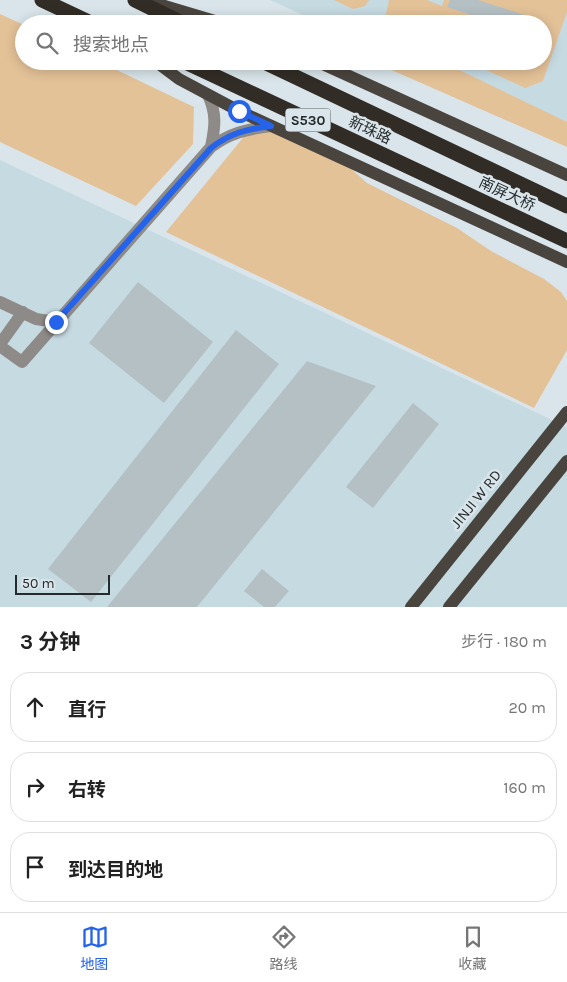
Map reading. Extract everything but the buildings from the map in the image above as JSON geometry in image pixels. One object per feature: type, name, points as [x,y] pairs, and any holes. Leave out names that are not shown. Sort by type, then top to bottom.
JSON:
[{"type":"highway","points":[[42,0],[74,15]]},
{"type":"highway","points":[[135,0],[166,15]]},
{"type":"highway","name":"新珠路","points":[[202,70],[433,179]]},
{"type":"highway","name":"新珠路","points":[[281,70],[449,150]]},
{"type":"highway","name":"南屏大桥","points":[[449,150],[567,206]]},
{"type":"highway","name":"南屏大桥","points":[[433,179],[567,241]]},
{"type":"main road","points":[[144,0],[195,15]]},
{"type":"main road","points":[[168,70],[180,79],[271,126],[567,262]]},
{"type":"main road","points":[[336,70],[567,175]]},
{"type":"main road","name":"JINJI W RD","points":[[411,607],[567,412]]},
{"type":"main road","points":[[449,607],[567,461]]},
{"type":"lane","points":[[208,94],[214,106],[215,119],[211,148]]},
{"type":"lane","points":[[23,312],[0,345],[22,362],[211,148],[236,132],[271,126]]},
{"type":"lane","points":[[0,302],[36,319],[56,322]]},
{"type":"shaded area","points":[[270,0],[567,0],[567,134],[426,70],[552,70],[552,15],[303,15]]},
{"type":"shaded area","points":[[334,0],[369,0],[365,6],[353,9]]},
{"type":"shaded area","points":[[389,0],[427,0],[442,6],[444,0],[567,0],[567,12],[552,55],[552,15],[386,14]]},
{"type":"shaded area","points":[[0,14],[15,21],[15,70],[117,70],[194,107],[193,144],[136,206],[0,142]]},
{"type":"shaded area","points":[[392,70],[460,70],[567,122],[567,147]]},
{"type":"shaded area","points":[[486,70],[547,70],[543,81],[525,88]]},
{"type":"shaded area","points":[[266,125],[341,160],[367,183],[457,228],[491,251],[544,279],[561,292],[567,301],[567,350],[534,408],[166,232],[246,134]]},
{"type":"shaded area","points":[[0,160],[567,427],[567,607],[0,607]]},
{"type":"route","points":[[56,322],[211,148],[236,132],[250,128],[271,126],[239,111]]}]
